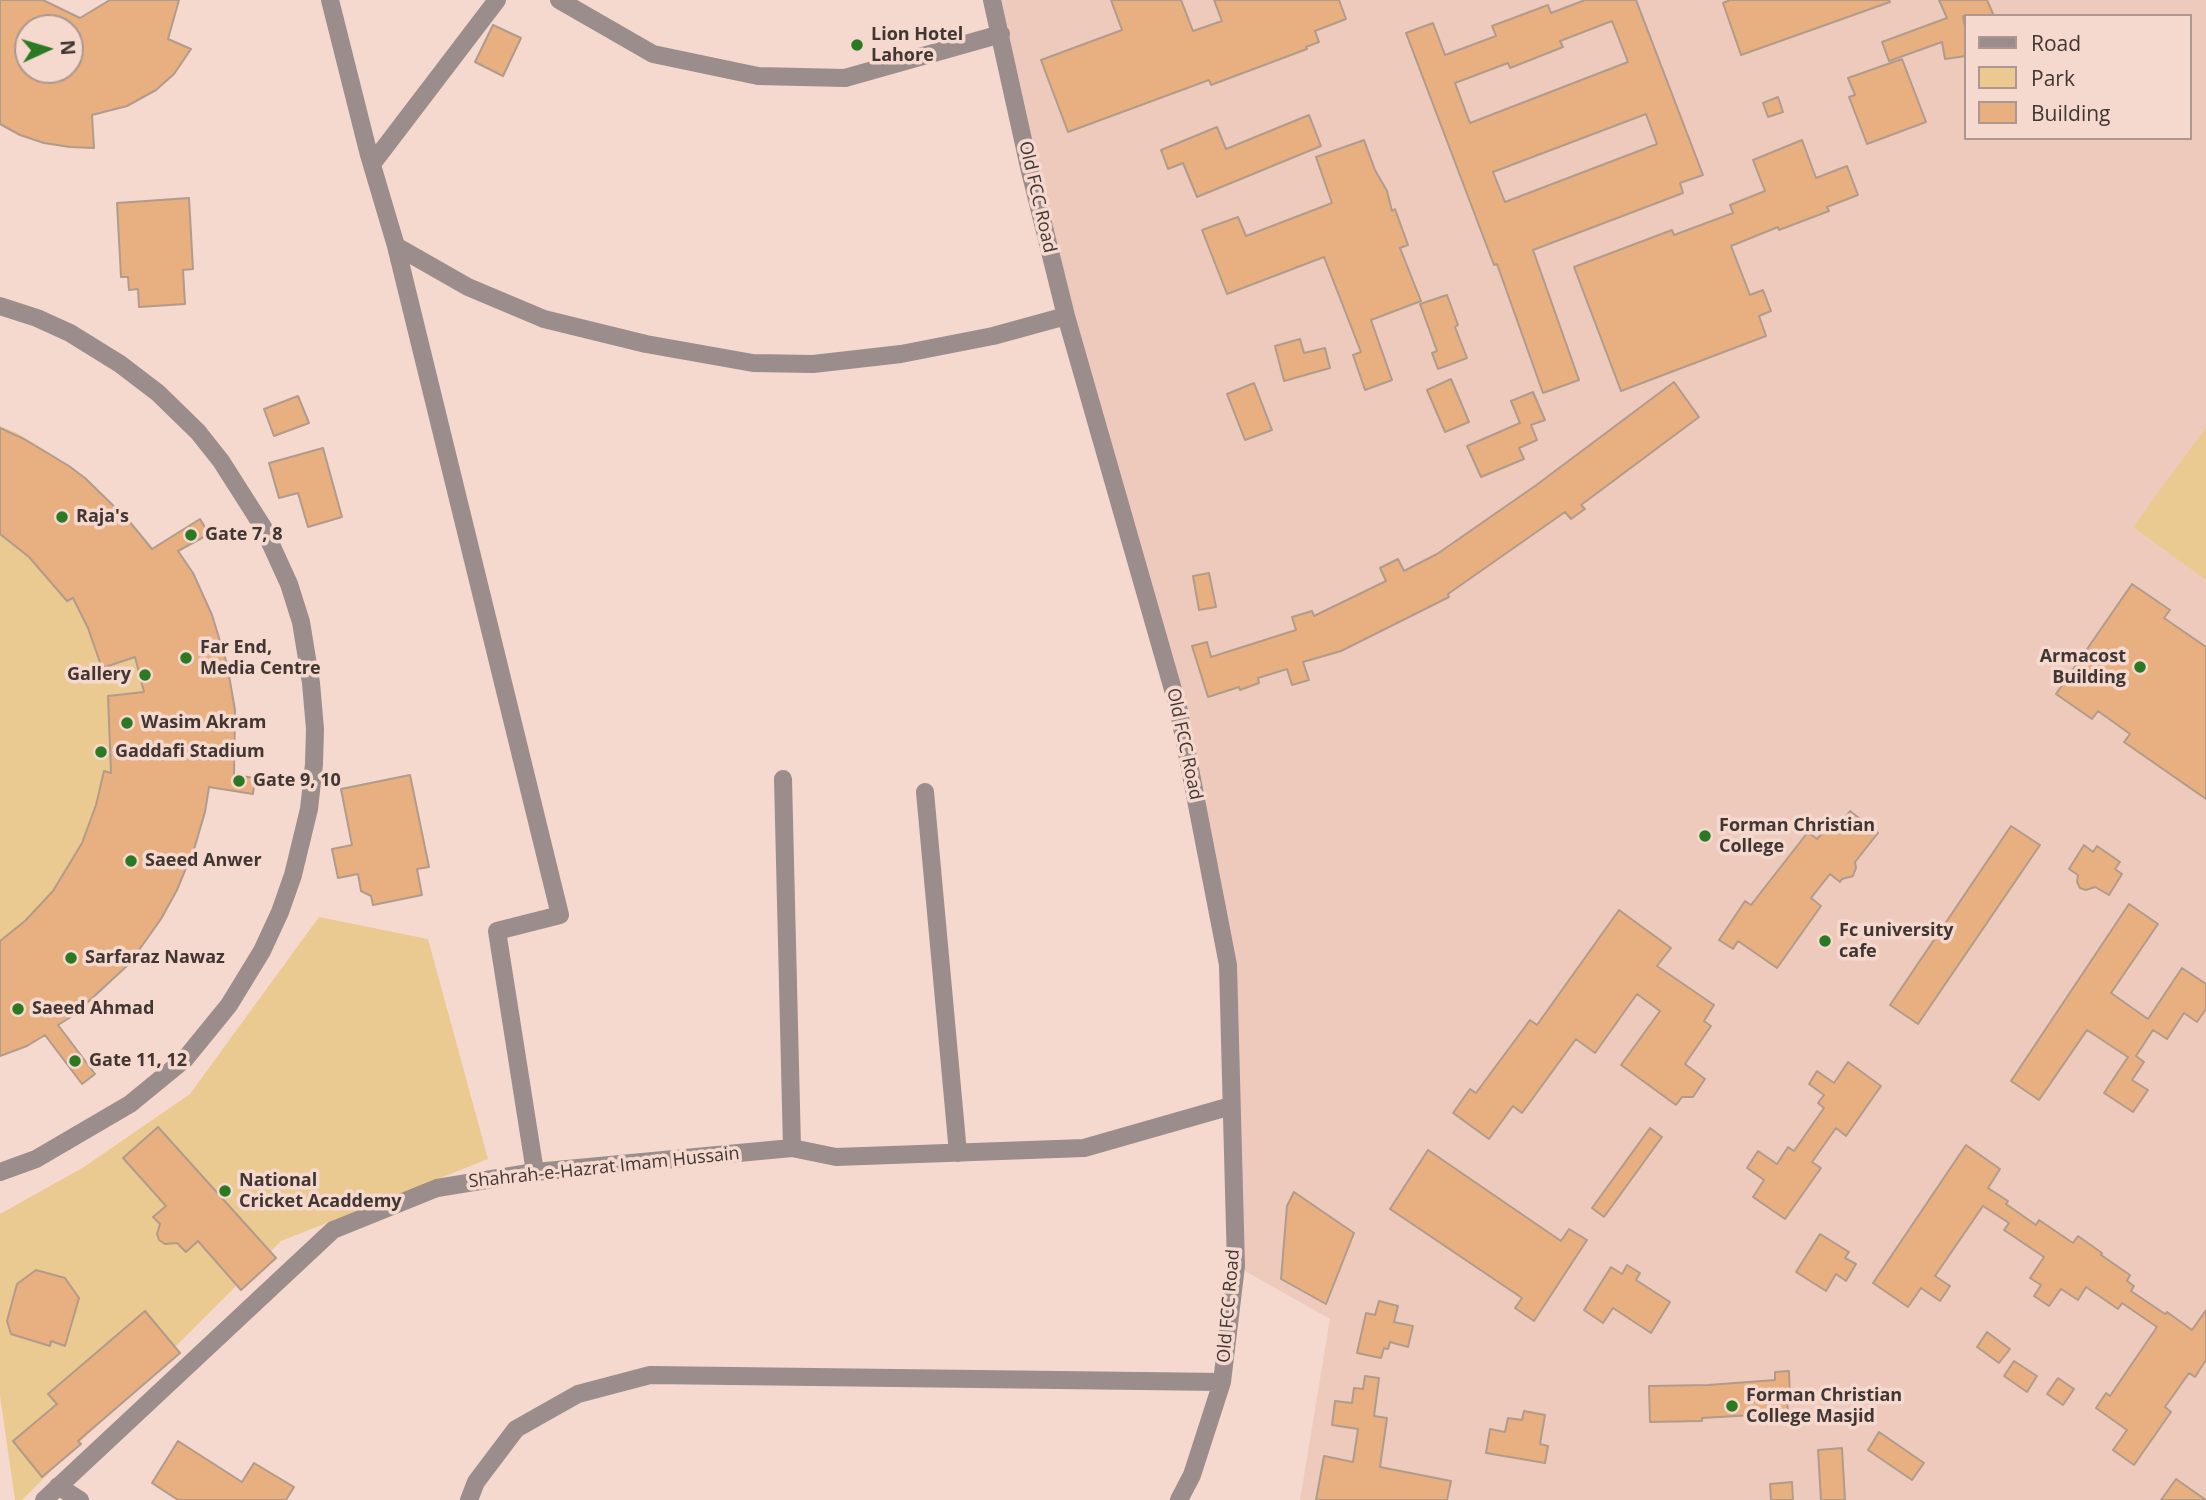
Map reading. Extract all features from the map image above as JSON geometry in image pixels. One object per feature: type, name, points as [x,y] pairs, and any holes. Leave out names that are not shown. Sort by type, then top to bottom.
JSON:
[{"type":"street","points":[[330,0],[396,246],[559,915],[497,931],[535,1172]]},
{"type":"street","points":[[372,164],[497,0]]},
{"type":"street","points":[[559,0],[653,54],[758,76],[845,78],[1001,34]]},
{"type":"street","name":"Old FCC Road","points":[[992,0],[1066,316],[1178,707],[1228,965],[1236,1266],[1222,1381],[1192,1475],[1180,1500]]},
{"type":"street","points":[[396,246],[468,287],[544,319],[646,344],[752,363],[813,364],[901,354],[993,336],[1066,316]]},
{"type":"street","points":[[0,306],[37,318],[70,333],[120,364],[158,393],[198,432],[221,461],[263,527],[289,584],[302,622],[315,729],[309,809],[293,875],[262,951],[229,1005],[185,1059],[130,1104],[36,1159],[0,1172]]},
{"type":"street","points":[[783,779],[792,1148]]},
{"type":"street","points":[[925,792],[958,1153]]},
{"type":"street","name":"Shahrah-e-Hazrat Imam Hussain","points":[[44,1500],[333,1230],[437,1188],[535,1172],[792,1148],[836,1157],[1084,1148],[1231,1106]]},
{"type":"street","points":[[469,1500],[476,1482],[516,1429],[578,1394],[650,1376],[1222,1381]]},
{"type":"street","points":[[58,1486],[80,1500]]},
{"type":"shaded area","name":"Forman Christian College","points":[[988,0],[2206,0],[2206,1500],[1300,1500],[1330,1319],[1236,1266],[1228,965],[1178,707]]},
{"type":"green space","name":"Gaddafi Stadium","points":[[0,426],[17,433],[56,457],[92,486],[188,640],[0,1050]]},
{"type":"green space","points":[[2206,427],[2206,580],[2133,527]]},
{"type":"green space","name":"National Cricket Acaddemy","points":[[319,917],[428,939],[488,1159],[281,1241],[22,1500],[15,1500],[0,1396],[0,1214],[84,1167],[190,1094]]},
{"type":"building","points":[[0,0],[43,0],[72,14],[14,14],[14,84],[84,84],[84,16],[110,0],[179,0],[168,39],[191,49],[174,74],[156,90],[127,106],[92,115],[94,148],[44,143],[20,135],[0,124]]},
{"type":"building","points":[[1111,0],[1181,0],[1193,31],[1222,21],[1214,0],[1339,0],[1346,19],[1315,31],[1319,42],[1306,47],[1307,49],[1211,85],[1209,80],[1068,132],[1041,60],[1122,30]]},
{"type":"building","points":[[1585,0],[1636,0],[1703,175],[1680,183],[1683,193],[1533,250],[1579,380],[1543,393],[1497,264],[1494,265],[1406,33],[1433,23],[1445,55],[1496,36],[1492,26],[1548,5],[1551,13]],"holes":[[[1612,21],[1628,62],[1470,123],[1455,83],[1508,63],[1510,68],[1563,47],[1560,41]],[[1646,114],[1657,144],[1505,202],[1493,172]]]},
{"type":"building","points":[[1730,0],[1890,2],[1741,55],[1723,3]]},
{"type":"building","points":[[1939,0],[1987,0],[1993,14],[1963,16],[1965,56],[1945,59],[1942,42],[1889,61],[1882,42],[1947,18]]},
{"type":"building","points":[[493,25],[521,38],[503,76],[475,62]]},
{"type":"building","points":[[1902,59],[1926,122],[1867,144],[1849,97],[1855,95],[1848,78]]},
{"type":"building","points":[[1778,97],[1783,112],[1768,117],[1763,103]]},
{"type":"building","points":[[1309,115],[1321,146],[1197,197],[1183,163],[1168,169],[1161,150],[1217,127],[1226,149]]},
{"type":"building","points":[[1364,140],[1408,245],[1400,248],[1421,301],[1371,320],[1392,380],[1365,390],[1353,355],[1361,352],[1324,257],[1227,294],[1202,230],[1238,217],[1246,236],[1332,203],[1316,157]]},
{"type":"building","points":[[1802,140],[1816,178],[1847,166],[1858,195],[1827,207],[1829,211],[1731,246],[1750,295],[1763,290],[1771,311],[1759,316],[1766,336],[1621,391],[1574,267],[1672,230],[1674,235],[1733,213],[1730,205],[1765,191],[1753,160]]},
{"type":"building","points":[[189,198],[193,269],[183,270],[185,304],[139,307],[138,289],[129,290],[128,277],[121,277],[117,203]]},
{"type":"building","points":[[1447,295],[1467,358],[1438,369],[1432,353],[1437,351],[1420,304]]},
{"type":"building","points":[[1300,339],[1304,353],[1325,348],[1330,368],[1284,381],[1275,346]]},
{"type":"building","points":[[1451,379],[1469,422],[1445,432],[1427,390]]},
{"type":"building","points":[[1674,382],[1699,417],[1581,505],[1585,509],[1571,519],[1565,512],[1448,594],[1449,597],[1341,651],[1303,662],[1309,680],[1292,685],[1287,669],[1258,678],[1259,683],[1240,690],[1239,687],[1208,697],[1192,646],[1207,642],[1211,657],[1296,630],[1292,617],[1312,611],[1314,616],[1386,581],[1380,568],[1398,559],[1404,571],[1437,554],[1535,486]]},
{"type":"building","points":[[1254,383],[1272,430],[1245,440],[1227,394]]},
{"type":"building","points":[[1533,392],[1545,420],[1531,425],[1537,440],[1519,448],[1524,459],[1481,477],[1467,446],[1520,423],[1511,401]]},
{"type":"building","points":[[298,396],[309,423],[274,436],[264,409]]},
{"type":"building","name":"Gaddafi Stadium","points":[[0,428],[24,439],[85,478],[129,521],[152,549],[200,519],[209,534],[178,551],[193,573],[212,615],[227,664],[235,710],[234,775],[255,778],[253,794],[209,787],[195,846],[177,890],[161,919],[129,964],[74,1015],[58,1025],[95,1074],[82,1084],[45,1035],[27,1046],[0,1056],[0,941],[25,921],[53,891],[82,843],[96,805],[104,771],[111,773],[108,696],[144,692],[135,657],[102,668],[88,628],[73,598],[67,601],[29,557],[0,534]]},
{"type":"building","points":[[323,448],[342,517],[308,527],[298,493],[279,498],[269,463]]},
{"type":"building","points":[[1209,573],[1216,607],[1199,610],[1193,576]]},
{"type":"building","name":"Armacost Building","points":[[2132,584],[2170,610],[2164,618],[2206,647],[2206,799],[2124,742],[2130,734],[2098,711],[2092,719],[2056,694]]},
{"type":"building","points":[[410,775],[429,867],[417,869],[422,895],[373,905],[371,896],[361,891],[358,874],[338,878],[332,849],[352,845],[341,789]]},
{"type":"building","points":[[1850,811],[1878,833],[1855,862],[1853,876],[1840,882],[1830,874],[1811,898],[1821,906],[1777,968],[1738,941],[1733,949],[1719,940],[1745,901],[1751,905],[1808,832],[1817,839],[1825,830],[1838,827]]},
{"type":"building","points":[[2011,826],[2040,845],[1918,1024],[1890,1005]]},
{"type":"building","points":[[2084,845],[2093,852],[2097,846],[2120,862],[2115,869],[2122,874],[2109,895],[2095,887],[2086,890],[2080,888],[2078,875],[2069,869]]},
{"type":"building","points":[[2129,904],[2158,924],[2111,993],[2148,1019],[2182,968],[2206,984],[2206,1009],[2197,1022],[2184,1013],[2167,1039],[2153,1030],[2136,1056],[2144,1062],[2132,1080],[2148,1090],[2133,1112],[2104,1093],[2128,1057],[2087,1030],[2039,1100],[2011,1081]]},
{"type":"building","points":[[1619,910],[1671,948],[1657,966],[1714,1005],[1704,1021],[1711,1026],[1685,1064],[1705,1079],[1693,1097],[1682,1097],[1676,1105],[1621,1065],[1660,1011],[1637,994],[1595,1053],[1576,1039],[1522,1113],[1513,1106],[1489,1139],[1453,1113],[1470,1089],[1476,1093],[1530,1020],[1537,1025]]},
{"type":"building","points":[[1848,1062],[1881,1086],[1846,1136],[1836,1128],[1812,1162],[1821,1168],[1785,1219],[1753,1197],[1764,1180],[1747,1168],[1758,1151],[1777,1164],[1788,1147],[1794,1151],[1824,1108],[1818,1103],[1824,1095],[1809,1084],[1817,1071],[1834,1083]]},
{"type":"building","points":[[158,1127],[276,1258],[241,1290],[198,1241],[186,1252],[177,1243],[165,1244],[159,1240],[157,1234],[160,1224],[153,1217],[166,1206],[123,1158]]},
{"type":"building","points":[[1650,1128],[1662,1137],[1604,1217],[1592,1208]]},
{"type":"building","points":[[1966,1145],[2000,1169],[1988,1188],[2008,1201],[2006,1204],[2036,1225],[2039,1220],[2073,1243],[2078,1236],[2130,1275],[2127,1281],[2134,1286],[2131,1291],[2192,1330],[2206,1310],[2206,1360],[2195,1377],[2189,1373],[2165,1407],[2171,1412],[2134,1465],[2113,1450],[2127,1430],[2096,1408],[2106,1393],[2110,1396],[2157,1327],[2122,1303],[2118,1309],[2086,1287],[2078,1300],[2061,1289],[2049,1306],[2034,1296],[2041,1285],[2030,1278],[2044,1257],[2004,1230],[2009,1223],[1983,1206],[1935,1276],[1950,1286],[1940,1301],[1921,1288],[1908,1307],[1873,1283]]},
{"type":"building","points":[[1428,1150],[1561,1241],[1569,1229],[1587,1240],[1534,1321],[1515,1308],[1522,1298],[1390,1209]]},
{"type":"building","points":[[1294,1192],[1354,1233],[1326,1304],[1281,1279],[1287,1206]]},
{"type":"building","points":[[1820,1234],[1849,1252],[1845,1258],[1856,1264],[1846,1281],[1836,1274],[1826,1291],[1796,1272]]},
{"type":"building","points":[[1627,1265],[1640,1273],[1636,1280],[1670,1302],[1651,1333],[1613,1308],[1603,1323],[1584,1310],[1611,1267],[1622,1274]]},
{"type":"building","points":[[36,1270],[65,1278],[79,1298],[65,1346],[51,1341],[50,1346],[11,1334],[7,1321],[17,1284]]},
{"type":"building","points":[[1379,1301],[1398,1306],[1394,1322],[1413,1326],[1408,1347],[1390,1342],[1388,1349],[1384,1348],[1381,1358],[1357,1353],[1366,1313],[1375,1315]]},
{"type":"building","points":[[145,1311],[180,1353],[78,1441],[81,1444],[42,1477],[13,1441],[57,1404],[48,1394]]},
{"type":"building","points":[[1987,1332],[2010,1349],[1999,1363],[1977,1347]]},
{"type":"building","points":[[2014,1361],[2037,1376],[2027,1392],[2004,1376]]},
{"type":"building","points":[[1789,1371],[1788,1413],[1702,1418],[1702,1421],[1650,1422],[1649,1386],[1775,1380],[1775,1372]]},
{"type":"building","points":[[1365,1376],[1379,1378],[1374,1416],[1387,1418],[1380,1467],[1451,1481],[1447,1500],[1316,1500],[1324,1456],[1353,1462],[1358,1429],[1332,1425],[1335,1401],[1352,1403],[1354,1388],[1363,1389]]},
{"type":"building","points":[[2058,1378],[2074,1389],[2063,1405],[2047,1394]]},
{"type":"building","points":[[1524,1411],[1545,1415],[1540,1444],[1548,1446],[1545,1463],[1486,1453],[1490,1429],[1505,1432],[1508,1418],[1522,1420]]},
{"type":"building","points":[[1879,1432],[1924,1463],[1912,1480],[1868,1450]]},
{"type":"building","points":[[178,1441],[242,1482],[254,1463],[294,1487],[286,1500],[178,1500],[152,1483]]},
{"type":"building","points":[[1842,1448],[1845,1500],[1821,1500],[1818,1450]]},
{"type":"building","points":[[2176,1479],[2206,1500],[2161,1500]]},
{"type":"building","points":[[1792,1482],[1793,1500],[1771,1500],[1770,1484]]},
{"type":"place","name":"Lion Hotel Lahore","points":[[857,45]]},
{"type":"place","name":"Raja's","points":[[62,517]]},
{"type":"place","name":"Gate 7, 8","points":[[191,535]]},
{"type":"place","name":"Far End, Media Centre","points":[[186,658]]},
{"type":"place","name":"Armacost Building","points":[[2140,667]]},
{"type":"place","name":"Gallery","points":[[145,675]]},
{"type":"place","name":"Wasim Akram","points":[[127,723]]},
{"type":"place","name":"Gaddafi Stadium","points":[[101,752]]},
{"type":"place","name":"Gate 9, 10","points":[[239,781]]},
{"type":"place","name":"Forman Christian College","points":[[1705,836]]},
{"type":"place","name":"Saeed Anwer","points":[[131,861]]},
{"type":"place","name":"Fc university cafe","points":[[1825,941]]},
{"type":"place","name":"Sarfaraz Nawaz","points":[[71,958]]},
{"type":"place","name":"Saeed Ahmad","points":[[18,1009]]},
{"type":"place","name":"Gate 11, 12","points":[[75,1061]]},
{"type":"place","name":"National Cricket Acaddemy","points":[[225,1191]]},
{"type":"place","name":"Forman Christian College Masjid","points":[[1732,1406]]}]
